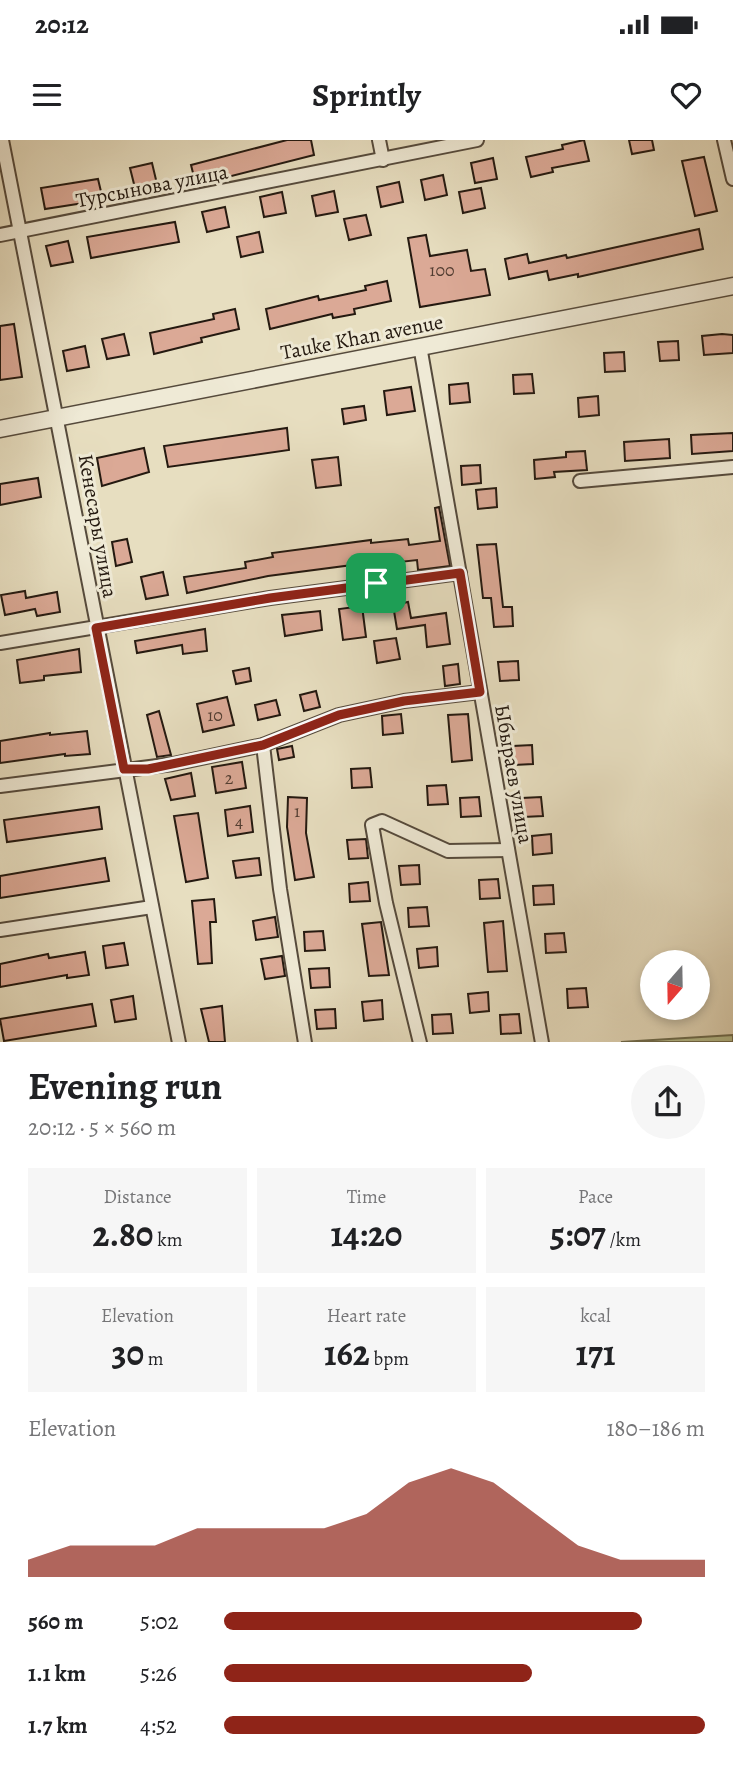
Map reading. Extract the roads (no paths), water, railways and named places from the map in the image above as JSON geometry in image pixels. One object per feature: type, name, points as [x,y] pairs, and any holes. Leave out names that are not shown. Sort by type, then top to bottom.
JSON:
[{"type":"street","name":"Кенесары улица","points":[[2,140],[59,419],[96,628],[178,1042]]},
{"type":"street","points":[[379,140],[383,160]]},
{"type":"street","name":"Турсынова улица","points":[[0,235],[477,140]]},
{"type":"street","points":[[724,140],[733,179]]},
{"type":"street","name":"Tauke Khan avenue","points":[[0,429],[733,286]]},
{"type":"street","name":"Ыбыраев улица","points":[[420,346],[541,1042]]},
{"type":"street","points":[[580,481],[733,467]]},
{"type":"street","points":[[0,643],[270,598],[460,573]]},
{"type":"street","points":[[0,786],[124,769],[148,769],[263,745],[339,715],[404,701],[480,692]]},
{"type":"street","points":[[263,745],[280,889],[305,1042]]},
{"type":"street","points":[[420,1042],[386,903],[372,825],[382,821],[448,851],[508,850]]},
{"type":"street","points":[[0,930],[152,907]]}]
